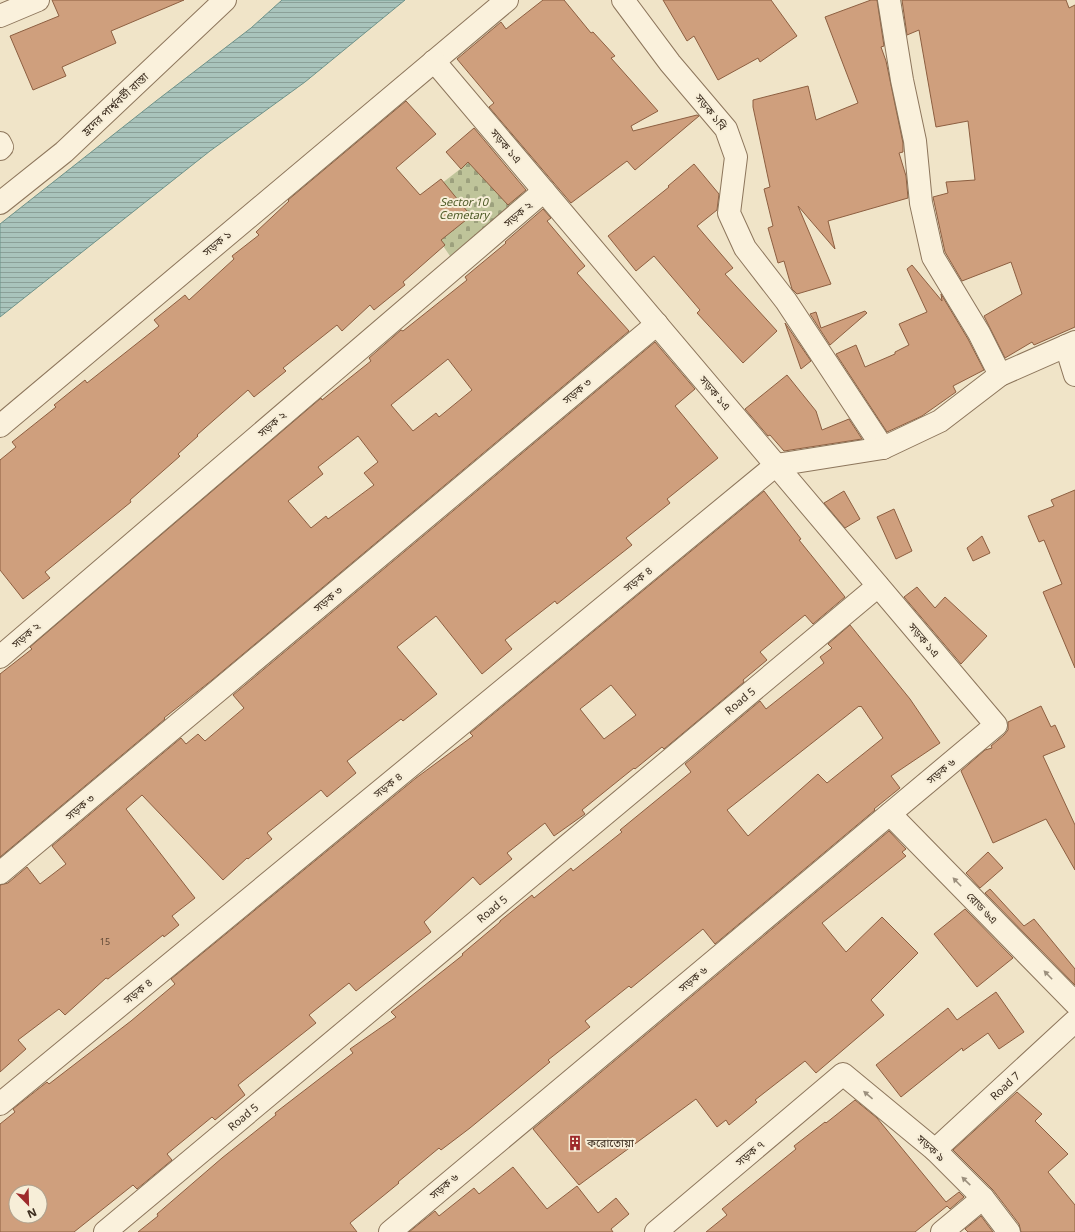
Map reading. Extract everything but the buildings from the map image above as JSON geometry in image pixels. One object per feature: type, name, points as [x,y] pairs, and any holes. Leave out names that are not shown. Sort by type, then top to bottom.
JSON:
[{"type":"street","points":[[0,16],[38,0]]},
{"type":"street","name":"হ্রদের পার্শ্ববর্তী রাস্তা","points":[[0,203],[64,152],[225,0]]},
{"type":"street","name":"সড়ক ১","points":[[0,426],[507,0]]},
{"type":"street","points":[[889,0],[902,80],[915,141],[921,203],[933,257],[979,333],[1000,375]]},
{"type":"street","name":"সড়ক ১বি","points":[[629,2],[670,63],[726,129],[736,157],[729,213],[745,248],[786,301],[883,448]]},
{"type":"street","name":"সড়ক ১এ","points":[[434,61],[996,725]]},
{"type":"street","points":[[0,143],[2,147],[0,148]]},
{"type":"street","name":"সড়ক ২","points":[[0,658],[544,191]]},
{"type":"street","name":"সড়ক ৩","points":[[0,873],[657,324]]},
{"type":"street","points":[[776,465],[883,448],[940,421],[1000,375],[1071,344],[1075,375]]},
{"type":"street","name":"সড়ক ৪","points":[[0,1104],[776,465]]},
{"type":"street","name":"Road 5","points":[[105,1232],[878,586]]},
{"type":"street","name":"সড়ক ৬","points":[[390,1232],[996,725]]},
{"type":"street","name":"রোড ৬এ","points":[[890,814],[1075,1003]]},
{"type":"street","name":"Road 7","points":[[935,1150],[1075,1021]]},
{"type":"street","name":"সড়ক ৯","points":[[843,1074],[935,1150],[983,1198],[1009,1232]]},
{"type":"street","name":"সড়ক ৭","points":[[656,1232],[843,1074]]},
{"type":"street","points":[[942,1232],[983,1198]]},
{"type":"green space","name":"Sector 10 Cemetary","points":[[490,146],[525,197],[454,262],[415,204]]},
{"type":"water","points":[[282,0],[405,0],[305,82],[210,151],[0,317],[0,224],[251,28]]},
{"type":"place","name":"করোতোয়া","points":[[575,1143]]}]
